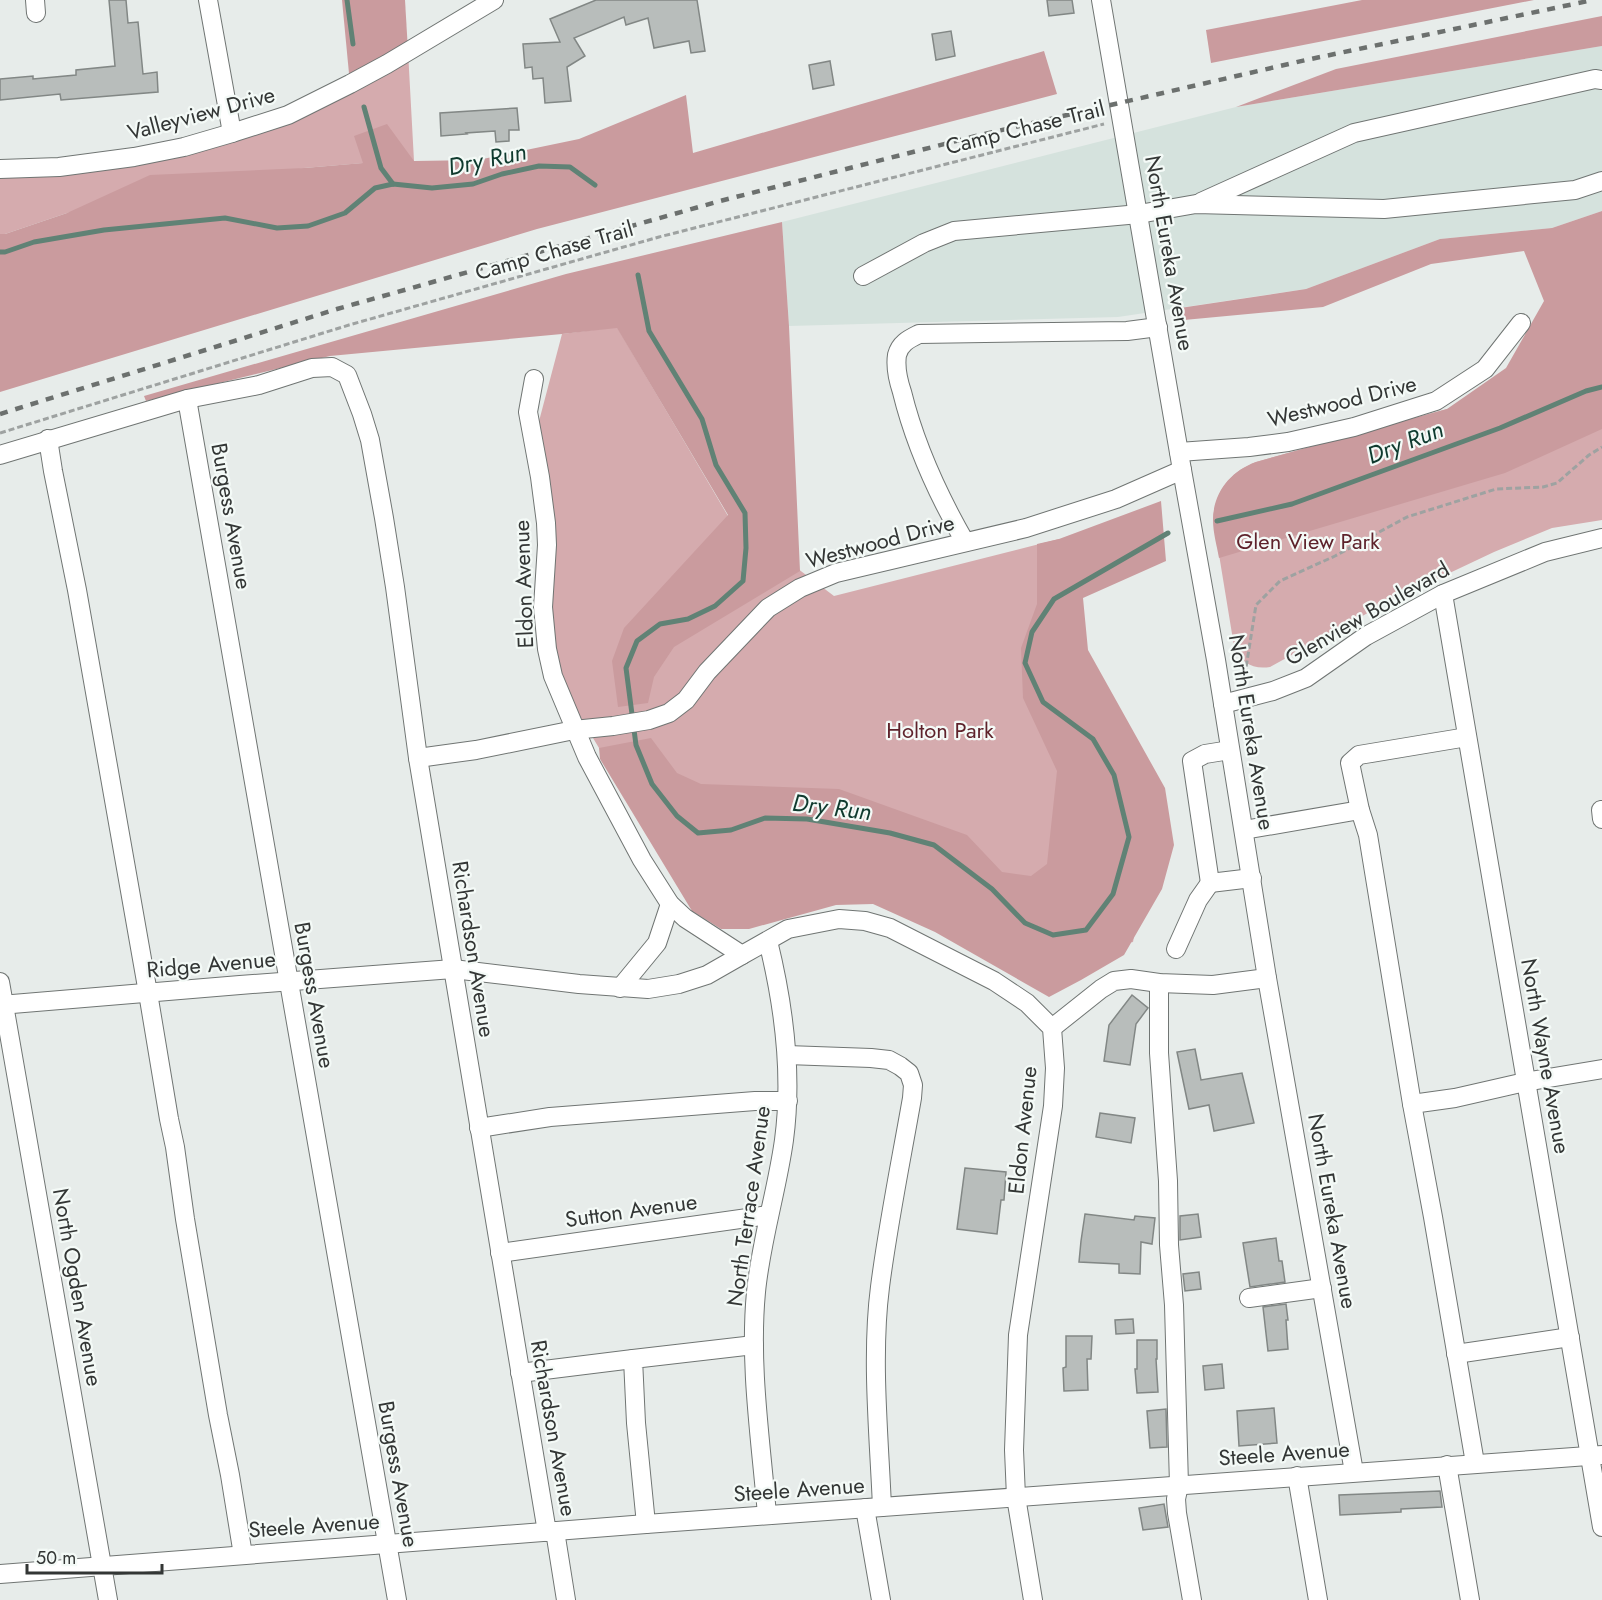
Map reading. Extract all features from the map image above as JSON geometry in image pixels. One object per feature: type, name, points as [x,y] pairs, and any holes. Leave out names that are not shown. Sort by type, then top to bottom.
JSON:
[{"type":"street","points":[[208,0],[232,134]]},
{"type":"street","name":"Valleyview Drive","points":[[0,169],[59,167],[134,157],[232,134],[288,114],[350,84],[494,0]]},
{"type":"street","name":"North Eureka Avenue","points":[[1101,0],[1220,680],[1267,978],[1354,1472]]},
{"type":"street","points":[[1196,204],[1354,133],[1595,78],[1602,80]]},
{"type":"street","points":[[863,276],[924,243],[954,231],[1139,214],[1196,204],[1384,209],[1575,190],[1602,181]]},
{"type":"street","name":"Westwood Drive","points":[[418,758],[476,750],[574,730],[649,720],[669,713],[686,700],[707,672],[768,608],[801,588],[836,573],[1026,528],[1116,499],[1181,461],[1288,442],[1354,427],[1436,401],[1485,369],[1521,322]]},
{"type":"street","points":[[965,542],[944,504],[908,419],[896,371],[897,354],[904,341],[919,334],[1127,332],[1158,327]]},
{"type":"street","name":"Richardson Avenue","points":[[187,399],[259,385],[312,368],[332,367],[347,375],[362,414],[372,451],[395,587],[418,758],[520,1373],[566,1600]]},
{"type":"street","name":"Eldon Avenue","points":[[534,379],[528,412],[546,523],[543,608],[547,649],[553,676],[587,757],[642,860],[669,904],[685,918],[742,955]]},
{"type":"street","points":[[0,455],[187,399]]},
{"type":"street","name":"Burgess Avenue","points":[[187,399],[396,1600]]},
{"type":"street","points":[[48,439],[175,1147],[185,1219],[243,1555]]},
{"type":"street","name":"Glenview Boulevard","points":[[1223,704],[1273,692],[1306,678],[1366,636],[1443,594],[1545,552],[1602,538]]},
{"type":"street","name":"North Wayne Avenue","points":[[1443,594],[1570,1337],[1596,1455],[1602,1527]]},
{"type":"street","points":[[1467,737],[1359,755],[1350,763],[1370,846],[1474,1463]]},
{"type":"street","points":[[1176,949],[1198,900],[1210,883],[1192,761],[1205,754],[1230,750]]},
{"type":"street","points":[[1244,830],[1360,810]]},
{"type":"street","points":[[1210,883],[1252,878]]},
{"type":"street","points":[[620,988],[657,944],[669,904]]},
{"type":"street","points":[[742,955],[788,929],[839,919],[865,921],[890,928],[994,981],[1027,1003],[1052,1028],[1114,981],[1131,979],[1159,983],[1214,985],[1267,978]]},
{"type":"street","name":"North Terrace Avenue","points":[[767,1515],[754,1345],[756,1295],[759,1264],[784,1139],[788,1101],[783,1014],[768,941]]},
{"type":"street","name":"Ridge Avenue","points":[[2,1005],[453,969],[538,980],[648,989],[679,984],[707,975],[742,955]]},
{"type":"street","name":"North Ogden Avenue","points":[[0,982],[2,1005],[108,1600]]},
{"type":"street","points":[[1159,983],[1159,1053],[1174,1305],[1179,1485],[1176,1499],[1192,1600]]},
{"type":"street","name":"Eldon Avenue","points":[[1033,1600],[1016,1497],[1014,1450],[1018,1335],[1053,1106],[1055,1068],[1052,1028]]},
{"type":"street","points":[[787,1055],[889,1060],[909,1073],[913,1085],[880,1289],[876,1350],[878,1427],[874,1507],[881,1600]]},
{"type":"street","points":[[1412,1104],[1602,1069]]},
{"type":"street","points":[[479,1128],[550,1117],[755,1101],[788,1101]]},
{"type":"street","name":"Sutton Avenue","points":[[500,1253],[769,1215]]},
{"type":"street","points":[[1249,1298],[1322,1288]]},
{"type":"street","points":[[1456,1354],[1570,1337]]},
{"type":"street","points":[[520,1373],[754,1345]]},
{"type":"street","points":[[633,1359],[636,1423],[646,1524]]},
{"type":"street","name":"Steele Avenue","points":[[0,1574],[551,1531],[1596,1455]]},
{"type":"street","points":[[1447,1465],[1470,1600]]},
{"type":"street","points":[[1297,1476],[1318,1600]]},
{"type":"path","name":"Camp Chase Trail","points":[[0,433],[349,325],[659,237],[1123,120]]},
{"type":"path","points":[[1220,680],[1245,674],[1256,605],[1280,581],[1335,556],[1407,518],[1496,489],[1543,487],[1557,483],[1589,455],[1602,447]]},
{"type":"shaded area","points":[[342,0],[405,0],[408,51],[350,84]]},
{"type":"shaded area","points":[[1362,0],[1534,0],[1211,63],[1206,30]]},
{"type":"shaded area","points":[[1602,16],[1602,46],[1236,107],[1336,69]]},
{"type":"shaded area","points":[[1602,46],[1602,211],[1552,228],[1440,239],[1306,289],[1118,317],[789,326],[782,222],[1236,107]]},
{"type":"shaded area","points":[[1044,51],[1057,94],[537,229],[0,392],[0,234],[67,213],[150,175],[363,163],[354,136],[387,124],[414,161],[478,160],[579,139],[686,95],[693,153]]},
{"type":"shaded area","points":[[1602,211],[1602,429],[1505,473],[1219,558],[1214,530],[1214,510],[1220,492],[1231,477],[1256,462],[1447,409],[1506,368],[1544,301],[1524,251],[1431,264],[1323,307],[1184,320],[1180,308],[1306,289],[1440,239],[1552,228]]},
{"type":"shaded area","points":[[782,222],[800,571],[674,647],[654,677],[648,703],[618,707],[612,661],[624,628],[728,515],[617,328],[330,356],[146,401],[144,396],[566,274]]},
{"type":"shaded area","points":[[1161,501],[1166,561],[1083,598],[1088,650],[1165,788],[1174,845],[1162,889],[1124,955],[1049,997],[935,932],[873,904],[836,905],[749,929],[721,929],[692,911],[600,759],[599,748],[651,738],[677,773],[701,784],[839,789],[967,835],[1002,872],[1031,876],[1047,864],[1057,771],[1023,698],[1021,648],[1037,604],[1037,544],[1059,539]]},
{"type":"green space","points":[[408,51],[414,161],[304,168],[67,213],[0,234],[0,169],[232,133]]},
{"type":"green space","name":"Holton Park","points":[[617,327],[728,516],[834,596],[1059,539],[1082,668],[1159,805],[1133,942],[1044,960],[637,801],[599,748],[563,688],[550,627],[538,425],[562,334]]},
{"type":"green space","name":"Glen View Park","points":[[1602,356],[1602,520],[1552,528],[1494,552],[1384,604],[1270,667],[1253,666],[1240,656],[1234,646],[1213,518],[1221,491],[1239,471],[1256,462],[1447,409]]},
{"type":"building","points":[[109,0],[126,0],[128,23],[138,22],[143,74],[157,72],[158,92],[61,100],[60,94],[0,100],[0,79],[76,75],[76,70],[115,66]]},
{"type":"building","points":[[596,0],[697,0],[705,51],[691,53],[689,41],[654,48],[648,18],[626,25],[624,17],[574,38],[585,56],[567,67],[571,101],[545,103],[543,78],[533,79],[532,67],[525,68],[523,44],[560,42],[550,19]]},
{"type":"building","points":[[1047,0],[1072,0],[1074,13],[1049,16]]},
{"type":"building","points":[[951,31],[955,56],[936,60],[932,34]]},
{"type":"building","points":[[830,61],[834,85],[813,89],[809,65]]},
{"type":"building","points":[[517,108],[519,130],[509,130],[509,141],[496,142],[495,131],[441,136],[440,113]]},
{"type":"building","points":[[1132,995],[1148,1008],[1136,1024],[1130,1065],[1104,1061],[1109,1025]]},
{"type":"building","points":[[1195,1049],[1201,1080],[1242,1073],[1254,1123],[1214,1131],[1209,1105],[1189,1109],[1177,1052]]},
{"type":"building","points":[[1100,1113],[1135,1118],[1131,1143],[1096,1137]]},
{"type":"building","points":[[965,1168],[1006,1172],[1004,1200],[1001,1200],[997,1234],[957,1229]]},
{"type":"building","points":[[1085,1214],[1134,1220],[1135,1216],[1155,1218],[1152,1244],[1141,1242],[1140,1274],[1119,1273],[1119,1264],[1079,1262]]},
{"type":"building","points":[[1198,1214],[1201,1237],[1180,1240],[1180,1216]]},
{"type":"building","points":[[1276,1238],[1285,1282],[1250,1287],[1243,1243]]},
{"type":"building","points":[[1199,1272],[1201,1289],[1185,1291],[1183,1274]]},
{"type":"building","points":[[1286,1304],[1288,1349],[1268,1351],[1263,1307]]},
{"type":"building","points":[[1133,1319],[1134,1333],[1116,1334],[1115,1320]]},
{"type":"building","points":[[1066,1336],[1092,1336],[1091,1359],[1087,1359],[1088,1390],[1064,1391],[1063,1368],[1066,1367]]},
{"type":"building","points":[[1137,1340],[1157,1340],[1158,1392],[1137,1393],[1135,1369],[1137,1369]]},
{"type":"building","points":[[1222,1364],[1224,1388],[1205,1390],[1203,1366]]},
{"type":"building","points":[[1274,1408],[1277,1443],[1239,1446],[1237,1411]]},
{"type":"building","points":[[1166,1409],[1167,1447],[1150,1448],[1147,1411]]},
{"type":"building","points":[[1440,1491],[1442,1507],[1340,1515],[1339,1495]]},
{"type":"building","points":[[1164,1504],[1168,1527],[1143,1530],[1139,1508]]},
{"type":"waterway","name":"Dry Run","points":[[347,0],[353,44]]},
{"type":"waterway","name":"Dry Run","points":[[364,107],[381,168],[393,184]]},
{"type":"waterway","points":[[0,252],[34,242],[104,230],[225,218],[277,228],[308,226],[345,213],[375,188],[393,184],[432,188],[473,184],[502,174],[539,166],[570,167],[595,185]]},
{"type":"waterway","name":"Dry Run","points":[[638,275],[649,331],[702,419],[716,465],[745,513],[746,548],[743,581],[715,606],[688,619],[660,624],[637,641],[626,668],[636,745],[652,784],[677,816],[698,833],[731,830],[765,818],[807,819],[890,833],[934,845],[992,889],[1025,923],[1053,935],[1086,930],[1113,894],[1129,837],[1114,775],[1093,739],[1043,702],[1025,663],[1032,632],[1054,599],[1168,533]]},
{"type":"waterway","name":"Dry Run","points":[[1217,521],[1292,504],[1500,428],[1586,391],[1602,387]]},
{"type":"railway","points":[[0,414],[337,309],[720,201],[976,136],[1306,60],[1593,0]]}]
